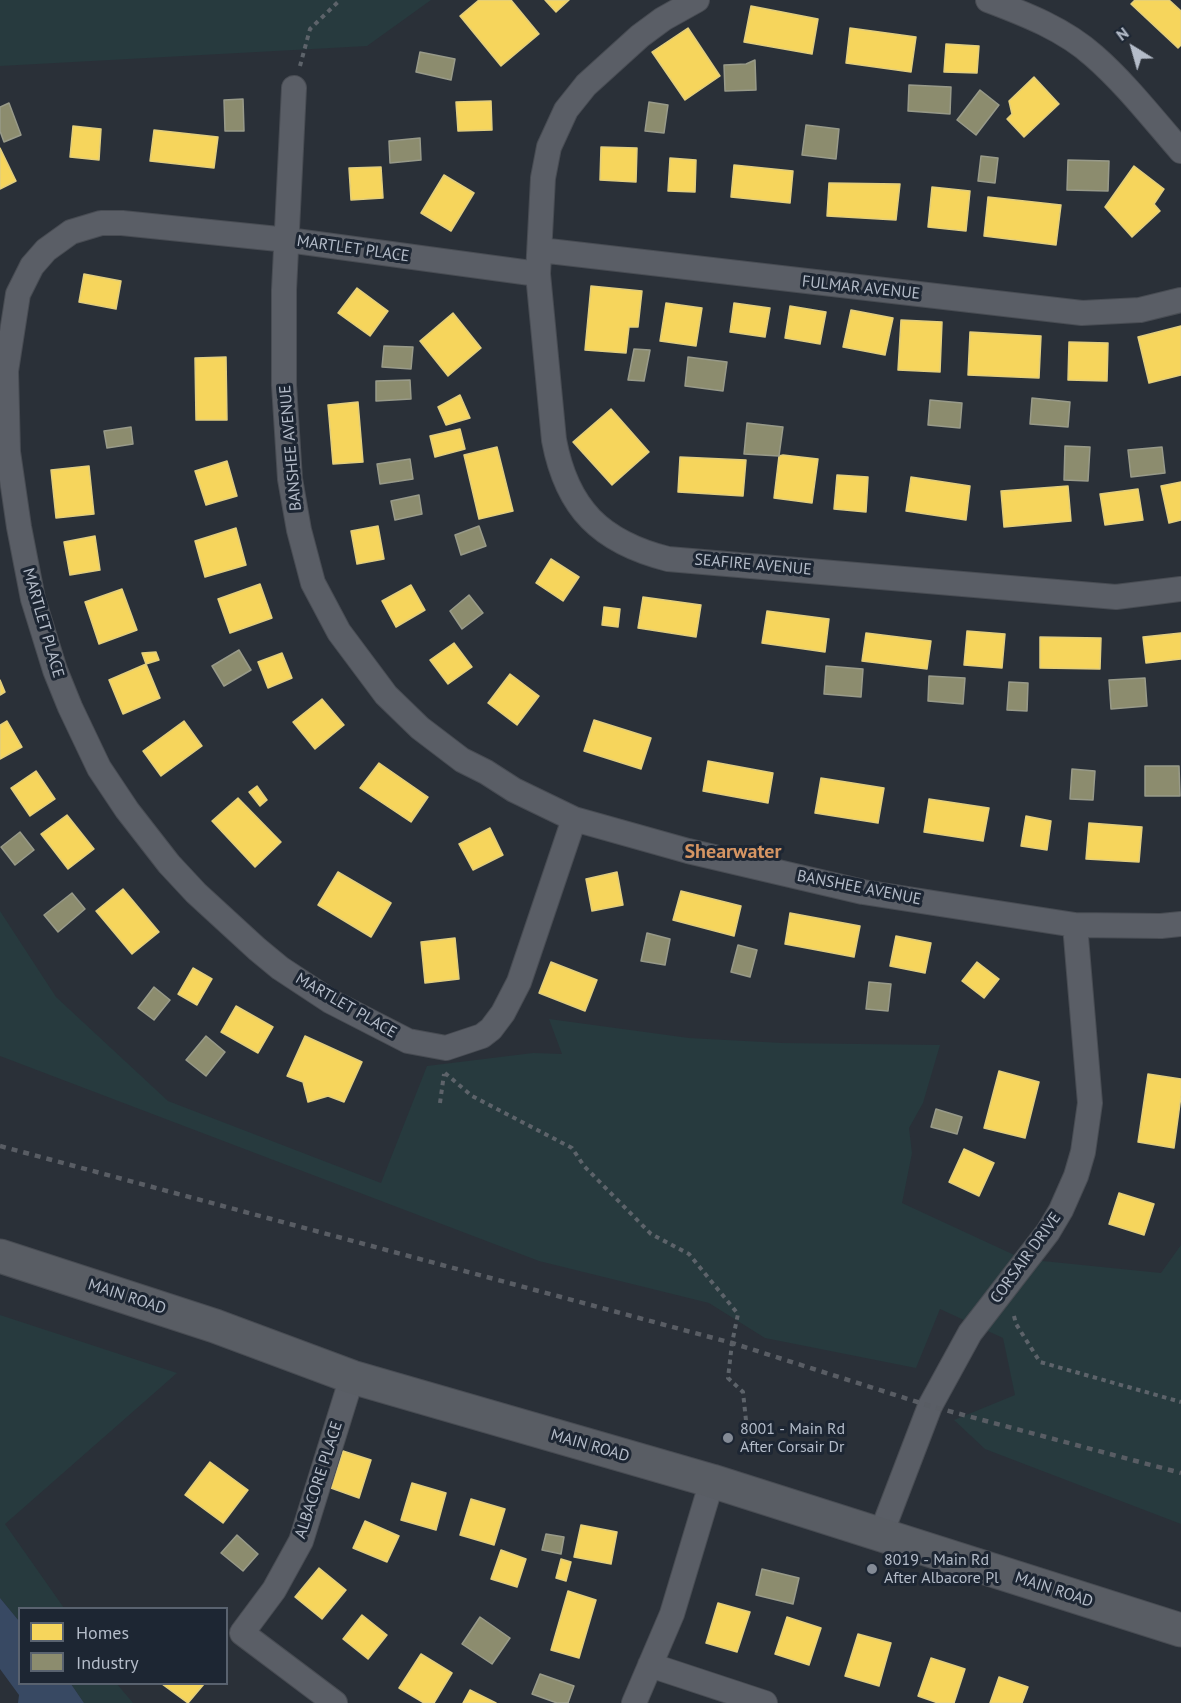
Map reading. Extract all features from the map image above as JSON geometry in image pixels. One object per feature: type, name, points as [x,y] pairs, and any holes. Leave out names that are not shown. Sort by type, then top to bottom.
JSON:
[{"type":"main road","name":"MAIN ROAD","points":[[0,1256],[215,1326],[352,1377],[712,1481],[1181,1630]]},
{"type":"street","name":"SEAFIRE AVENUE","points":[[697,0],[663,19],[633,42],[586,85],[557,126],[545,162],[538,274],[554,440],[558,461],[568,487],[579,505],[598,526],[621,543],[641,552],[668,559],[1116,597],[1181,589]]},
{"type":"street","points":[[988,0],[1054,29],[1092,54],[1181,151]]},
{"type":"street","name":"BANSHEE AVENUE","points":[[294,88],[284,290],[284,385],[290,479],[299,530],[313,583],[339,632],[386,695],[420,728],[462,760],[514,790],[574,819],[688,851],[863,892],[1075,925],[1161,926],[1181,924]]},
{"type":"street","name":"MARTLET PLACE","points":[[538,274],[288,240],[111,223],[91,225],[71,232],[54,243],[38,258],[26,275],[18,294],[6,371],[8,452],[33,599],[55,670],[99,768],[127,810],[169,864],[196,893],[256,949],[330,1001],[408,1041],[446,1048],[482,1036],[491,1029],[503,1013],[519,982],[574,819]]},
{"type":"street","name":"FULMAR AVENUE","points":[[540,250],[1075,312],[1111,313],[1140,310],[1181,300]]},
{"type":"street","name":"CORSAIR DRIVE","points":[[881,1534],[930,1406],[970,1333],[1048,1232],[1076,1176],[1083,1152],[1088,1120],[1089,1083],[1075,925]]},
{"type":"street","name":"ALBACORE PLACE","points":[[335,1703],[242,1633],[274,1590],[301,1541],[352,1377]]},
{"type":"street","points":[[634,1703],[672,1614],[712,1481]]},
{"type":"street","points":[[650,1665],[765,1703]]},
{"type":"path","points":[[294,88],[310,29],[340,0]]},
{"type":"path","points":[[440,1103],[446,1048]]},
{"type":"path","points":[[444,1073],[472,1096],[572,1148],[584,1166],[651,1234],[689,1254],[738,1314],[728,1378],[743,1392],[747,1430],[736,1434]]},
{"type":"path","points":[[1008,1283],[1016,1324],[1040,1362],[1181,1402]]},
{"type":"green space","points":[[0,0],[431,0],[367,46],[0,66]]},
{"type":"green space","points":[[0,911],[56,997],[168,1101],[381,1183],[427,1066],[533,1053],[562,1054],[549,1019],[689,1038],[782,1043],[940,1045],[923,1103],[909,1128],[912,1153],[902,1203],[1023,1259],[1161,1273],[1181,1245],[1181,1524],[985,1449],[954,1420],[1015,1395],[1003,1338],[940,1309],[916,1368],[765,1338],[709,1303],[539,1261],[0,1056]]},
{"type":"green space","points":[[0,1315],[177,1373],[5,1524],[63,1607],[18,1607],[18,1620],[0,1598]]},
{"type":"green space","points":[[72,1685],[118,1685],[133,1703],[84,1703]]},
{"type":"water","points":[[0,1598],[18,1620],[18,1685],[72,1685],[84,1703],[18,1703],[19,1695],[0,1669]]},
{"type":"building: Homes","points":[[479,0],[511,0],[539,34],[501,66],[460,16]]},
{"type":"building: Homes","points":[[545,0],[569,0],[556,12]]},
{"type":"building: Homes","points":[[1135,0],[1169,0],[1181,11],[1181,45],[1178,48],[1131,4]]},
{"type":"building: Homes","points":[[751,6],[818,19],[812,54],[744,42]]},
{"type":"building: Homes","points":[[688,28],[720,76],[685,100],[652,52]]},
{"type":"building: Homes","points":[[850,28],[916,37],[911,72],[846,63]]},
{"type":"building: Homes","points":[[946,44],[979,46],[977,73],[944,72]]},
{"type":"building: Homes","points":[[1034,77],[1059,104],[1024,137],[1007,119],[1012,114],[1009,101]]},
{"type":"building: Homes","points":[[491,101],[492,130],[458,131],[456,102]]},
{"type":"building: Homes","points":[[73,126],[101,129],[99,160],[70,157]]},
{"type":"building: Homes","points":[[154,130],[218,137],[214,168],[150,161]]},
{"type":"building: Homes","points":[[601,147],[637,148],[636,182],[600,180]]},
{"type":"building: Homes","points":[[0,148],[16,181],[0,189]]},
{"type":"building: Homes","points":[[670,158],[696,160],[695,192],[668,191]]},
{"type":"building: Homes","points":[[734,165],[793,171],[790,203],[731,197]]},
{"type":"building: Homes","points":[[1134,166],[1164,189],[1154,204],[1160,211],[1132,237],[1105,207]]},
{"type":"building: Homes","points":[[381,167],[383,198],[351,200],[349,168]]},
{"type":"building: Homes","points":[[444,175],[474,193],[451,231],[421,213]]},
{"type":"building: Homes","points":[[829,183],[900,184],[896,220],[827,216]]},
{"type":"building: Homes","points":[[932,187],[970,191],[966,231],[928,227]]},
{"type":"building: Homes","points":[[988,197],[1061,205],[1056,245],[984,236]]},
{"type":"building: Homes","points":[[84,274],[121,281],[116,309],[79,302]]},
{"type":"building: Homes","points":[[591,286],[642,291],[638,327],[629,327],[626,353],[585,350]]},
{"type":"building: Homes","points":[[357,288],[388,311],[370,336],[338,313]]},
{"type":"building: Homes","points":[[666,303],[702,308],[696,346],[660,341]]},
{"type":"building: Homes","points":[[734,303],[770,308],[765,337],[730,332]]},
{"type":"building: Homes","points":[[790,306],[826,312],[820,344],[785,338]]},
{"type":"building: Homes","points":[[851,310],[893,318],[885,355],[843,347]]},
{"type":"building: Homes","points":[[453,313],[481,348],[448,376],[420,341]]},
{"type":"building: Homes","points":[[901,320],[942,322],[940,372],[898,370]]},
{"type":"building: Homes","points":[[1181,326],[1181,375],[1149,383],[1138,337]]},
{"type":"building: Homes","points":[[970,332],[1041,336],[1039,378],[968,375]]},
{"type":"building: Homes","points":[[1069,342],[1108,343],[1107,381],[1068,380]]},
{"type":"building: Homes","points":[[226,357],[227,420],[196,420],[195,358]]},
{"type":"building: Homes","points":[[460,395],[470,418],[446,425],[438,407]]},
{"type":"building: Homes","points":[[358,402],[363,462],[333,464],[328,405]]},
{"type":"building: Homes","points":[[611,409],[649,452],[612,485],[573,442]]},
{"type":"building: Homes","points":[[460,429],[465,449],[435,457],[430,436]]},
{"type":"building: Homes","points":[[497,447],[513,511],[479,519],[464,455]]},
{"type":"building: Homes","points":[[779,456],[818,459],[812,503],[774,498]]},
{"type":"building: Homes","points":[[680,457],[746,460],[743,496],[678,492]]},
{"type":"building: Homes","points":[[227,461],[237,496],[206,505],[195,471]]},
{"type":"building: Homes","points":[[89,466],[94,514],[56,518],[51,470]]},
{"type":"building: Homes","points":[[837,475],[868,477],[866,512],[834,509]]},
{"type":"building: Homes","points":[[911,477],[970,486],[966,520],[906,511]]},
{"type":"building: Homes","points":[[1181,482],[1181,520],[1169,523],[1161,486]]},
{"type":"building: Homes","points":[[1068,486],[1071,521],[1004,527],[1001,491]]},
{"type":"building: Homes","points":[[1138,489],[1143,520],[1105,525],[1100,494]]},
{"type":"building: Homes","points":[[378,526],[384,559],[357,564],[351,531]]},
{"type":"building: Homes","points":[[236,528],[246,565],[205,577],[195,541]]},
{"type":"building: Homes","points":[[95,536],[100,570],[70,575],[64,542]]},
{"type":"building: Homes","points":[[551,559],[579,577],[563,601],[536,583]]},
{"type":"building: Homes","points":[[260,584],[272,618],[230,633],[218,599]]},
{"type":"building: Homes","points":[[411,585],[425,610],[396,627],[382,601]]},
{"type":"building: Homes","points":[[122,589],[137,630],[99,644],[85,602]]},
{"type":"building: Homes","points":[[643,597],[701,605],[696,637],[638,628]]},
{"type":"building: Homes","points":[[604,607],[620,609],[618,627],[602,625]]},
{"type":"building: Homes","points":[[767,611],[829,619],[825,652],[762,643]]},
{"type":"building: Homes","points":[[967,631],[1005,634],[1002,668],[964,665]]},
{"type":"building: Homes","points":[[866,633],[931,641],[927,669],[862,661]]},
{"type":"building: Homes","points":[[1181,633],[1181,659],[1146,663],[1143,637]]},
{"type":"building: Homes","points":[[1040,637],[1101,638],[1100,669],[1040,668]]},
{"type":"building: Homes","points":[[454,643],[472,667],[448,684],[430,660]]},
{"type":"building: Homes","points":[[156,652],[159,660],[146,664],[142,653]]},
{"type":"building: Homes","points":[[282,653],[292,678],[268,688],[258,662]]},
{"type":"building: Homes","points":[[146,664],[160,698],[123,714],[109,680]]},
{"type":"building: Homes","points":[[510,674],[539,696],[517,725],[488,703]]},
{"type":"building: Homes","points":[[0,680],[5,692],[0,695]]},
{"type":"building: Homes","points":[[322,699],[344,725],[315,749],[293,722]]},
{"type":"building: Homes","points":[[594,720],[651,738],[641,769],[584,751]]},
{"type":"building: Homes","points":[[7,721],[22,747],[0,759],[0,725]]},
{"type":"building: Homes","points":[[184,721],[202,746],[161,776],[143,751]]},
{"type":"building: Homes","points":[[708,761],[773,773],[768,803],[703,791]]},
{"type":"building: Homes","points":[[379,763],[428,797],[411,822],[360,788]]},
{"type":"building: Homes","points":[[36,771],[55,799],[30,816],[11,788]]},
{"type":"building: Homes","points":[[821,778],[884,788],[878,823],[815,813]]},
{"type":"building: Homes","points":[[257,786],[267,800],[260,806],[249,792]]},
{"type":"building: Homes","points":[[238,798],[281,842],[255,867],[212,821]]},
{"type":"building: Homes","points":[[929,799],[989,808],[983,841],[924,832]]},
{"type":"building: Homes","points":[[67,815],[94,849],[68,869],[41,834]]},
{"type":"building: Homes","points":[[1026,816],[1051,821],[1047,850],[1021,846]]},
{"type":"building: Homes","points":[[1089,823],[1142,827],[1139,862],[1086,859]]},
{"type":"building: Homes","points":[[490,828],[503,855],[473,870],[459,844]]},
{"type":"building: Homes","points":[[338,872],[391,903],[371,937],[318,905]]},
{"type":"building: Homes","points":[[617,872],[623,905],[592,911],[586,879]]},
{"type":"building: Homes","points":[[123,889],[159,932],[132,954],[96,911]]},
{"type":"building: Homes","points":[[681,891],[741,906],[734,936],[673,920]]},
{"type":"building: Homes","points":[[790,913],[860,926],[854,957],[785,944]]},
{"type":"building: Homes","points":[[896,936],[931,943],[925,973],[890,966]]},
{"type":"building: Homes","points":[[455,938],[459,979],[425,983],[421,942]]},
{"type":"building: Homes","points":[[551,962],[597,980],[585,1011],[539,993]]},
{"type":"building: Homes","points":[[977,962],[999,979],[984,998],[962,981]]},
{"type":"building: Homes","points":[[193,968],[212,979],[197,1005],[178,994]]},
{"type":"building: Homes","points":[[236,1006],[273,1027],[258,1053],[221,1032]]},
{"type":"building: Homes","points":[[305,1036],[362,1062],[344,1102],[328,1096],[308,1102],[303,1082],[287,1076]]},
{"type":"building: Homes","points":[[999,1071],[1039,1082],[1025,1138],[984,1128]]},
{"type":"building: Homes","points":[[1148,1074],[1181,1079],[1174,1148],[1138,1142]]},
{"type":"building: Homes","points":[[964,1149],[994,1163],[979,1196],[949,1182]]},
{"type":"building: Homes","points":[[1119,1193],[1154,1204],[1144,1235],[1109,1224]]},
{"type":"building: Homes","points":[[343,1451],[371,1460],[359,1498],[331,1488]]},
{"type":"building: Homes","points":[[210,1462],[248,1490],[223,1523],[185,1495]]},
{"type":"building: Homes","points":[[412,1483],[446,1493],[436,1530],[401,1520]]},
{"type":"building: Homes","points":[[471,1499],[505,1509],[494,1545],[460,1535]]},
{"type":"building: Homes","points":[[365,1521],[399,1536],[387,1562],[353,1548]]},
{"type":"building: Homes","points":[[581,1525],[617,1532],[611,1564],[574,1557]]},
{"type":"building: Homes","points":[[501,1550],[526,1559],[517,1587],[491,1579]]},
{"type":"building: Homes","points":[[561,1559],[571,1562],[566,1581],[556,1578]]},
{"type":"building: Homes","points":[[319,1568],[346,1590],[322,1619],[295,1597]]},
{"type":"building: Homes","points":[[568,1591],[596,1600],[579,1658],[551,1650]]},
{"type":"building: Homes","points":[[718,1603],[750,1612],[737,1652],[706,1643]]},
{"type":"building: Homes","points":[[362,1615],[387,1635],[368,1659],[343,1639]]},
{"type":"building: Homes","points":[[787,1617],[821,1628],[809,1665],[775,1654]]},
{"type":"building: Homes","points":[[858,1634],[891,1643],[879,1686],[845,1676]]},
{"type":"building: Homes","points":[[421,1654],[452,1673],[434,1703],[424,1703],[399,1688]]},
{"type":"building: Homes","points":[[931,1658],[965,1669],[954,1703],[938,1703],[918,1696]]},
{"type":"building: Homes","points":[[999,1677],[1028,1687],[1022,1703],[990,1703]]},
{"type":"building: Homes","points":[[163,1685],[203,1685],[188,1703]]},
{"type":"building: Homes","points":[[470,1690],[496,1703],[463,1703]]},
{"type":"building: Industry","points":[[420,52],[455,59],[451,80],[416,72]]},
{"type":"building: Industry","points":[[755,60],[756,90],[725,91],[724,65],[746,64]]},
{"type":"building: Industry","points":[[909,85],[951,87],[950,114],[908,111]]},
{"type":"building: Industry","points":[[980,90],[999,105],[976,135],[957,120]]},
{"type":"building: Industry","points":[[243,99],[244,131],[225,131],[224,100]]},
{"type":"building: Industry","points":[[649,102],[668,105],[664,133],[645,131]]},
{"type":"building: Industry","points":[[9,103],[21,135],[4,142],[0,131],[0,107]]},
{"type":"building: Industry","points":[[806,125],[839,129],[836,159],[802,155]]},
{"type":"building: Industry","points":[[420,138],[421,160],[390,163],[389,141]]},
{"type":"building: Industry","points":[[981,156],[998,158],[995,183],[978,181]]},
{"type":"building: Industry","points":[[1068,160],[1109,161],[1108,191],[1067,190]]},
{"type":"building: Industry","points":[[384,346],[413,347],[411,369],[382,367]]},
{"type":"building: Industry","points":[[634,349],[650,350],[644,381],[628,380]]},
{"type":"building: Industry","points":[[688,357],[727,362],[723,391],[685,386]]},
{"type":"building: Industry","points":[[410,380],[411,399],[376,401],[376,381]]},
{"type":"building: Industry","points":[[1032,398],[1070,402],[1068,427],[1030,424]]},
{"type":"building: Industry","points":[[930,400],[962,403],[960,428],[928,425]]},
{"type":"building: Industry","points":[[747,423],[783,427],[779,456],[744,454]]},
{"type":"building: Industry","points":[[131,427],[133,444],[107,448],[104,431]]},
{"type":"building: Industry","points":[[1065,446],[1090,447],[1088,481],[1064,480]]},
{"type":"building: Industry","points":[[1162,447],[1165,473],[1131,477],[1128,450]]},
{"type":"building: Industry","points":[[410,459],[413,479],[380,484],[377,464]]},
{"type":"building: Industry","points":[[419,495],[422,514],[395,520],[391,501]]},
{"type":"building: Industry","points":[[479,526],[486,546],[461,555],[455,535]]},
{"type":"building: Industry","points":[[469,595],[483,613],[462,629],[450,611]]},
{"type":"building: Industry","points":[[239,650],[251,670],[224,686],[212,666]]},
{"type":"building: Industry","points":[[826,666],[863,669],[861,697],[824,694]]},
{"type":"building: Industry","points":[[929,676],[965,678],[963,704],[928,701]]},
{"type":"building: Industry","points":[[1145,678],[1147,706],[1111,709],[1109,680]]},
{"type":"building: Industry","points":[[1009,682],[1028,683],[1027,711],[1007,710]]},
{"type":"building: Industry","points":[[1145,766],[1179,766],[1180,796],[1145,796]]},
{"type":"building: Industry","points":[[1072,769],[1095,771],[1093,800],[1070,799]]},
{"type":"building: Industry","points":[[20,832],[34,850],[15,865],[1,847]]},
{"type":"building: Industry","points":[[72,893],[85,909],[58,932],[44,915]]},
{"type":"building: Industry","points":[[647,933],[670,939],[665,965],[641,961]]},
{"type":"building: Industry","points":[[738,945],[757,950],[750,977],[731,972]]},
{"type":"building: Industry","points":[[869,982],[891,984],[888,1011],[866,1009]]},
{"type":"building: Industry","points":[[154,987],[170,1000],[154,1020],[138,1008]]},
{"type":"building: Industry","points":[[206,1036],[225,1052],[206,1076],[186,1060]]},
{"type":"building: Industry","points":[[936,1109],[962,1117],[957,1134],[931,1127]]},
{"type":"building: Industry","points":[[546,1534],[564,1537],[561,1554],[542,1550]]},
{"type":"building: Industry","points":[[237,1535],[258,1554],[243,1571],[221,1553]]},
{"type":"building: Industry","points":[[762,1569],[799,1578],[793,1604],[756,1595]]},
{"type":"building: Industry","points":[[480,1617],[510,1638],[492,1664],[462,1644]]},
{"type":"building: Industry","points":[[540,1674],[574,1686],[568,1703],[557,1703],[532,1694]]},
{"type":"railway","points":[[0,1146],[732,1343],[930,1406],[1181,1473]]},
{"type":"place","name":"8001 - Main Rd After Corsair Dr","points":[[728,1438]]},
{"type":"place","name":"8019 - Main Rd After Albacore Pl","points":[[872,1569]]},
{"type":"district","name":"Shearwater","points":[[733,852]]}]
